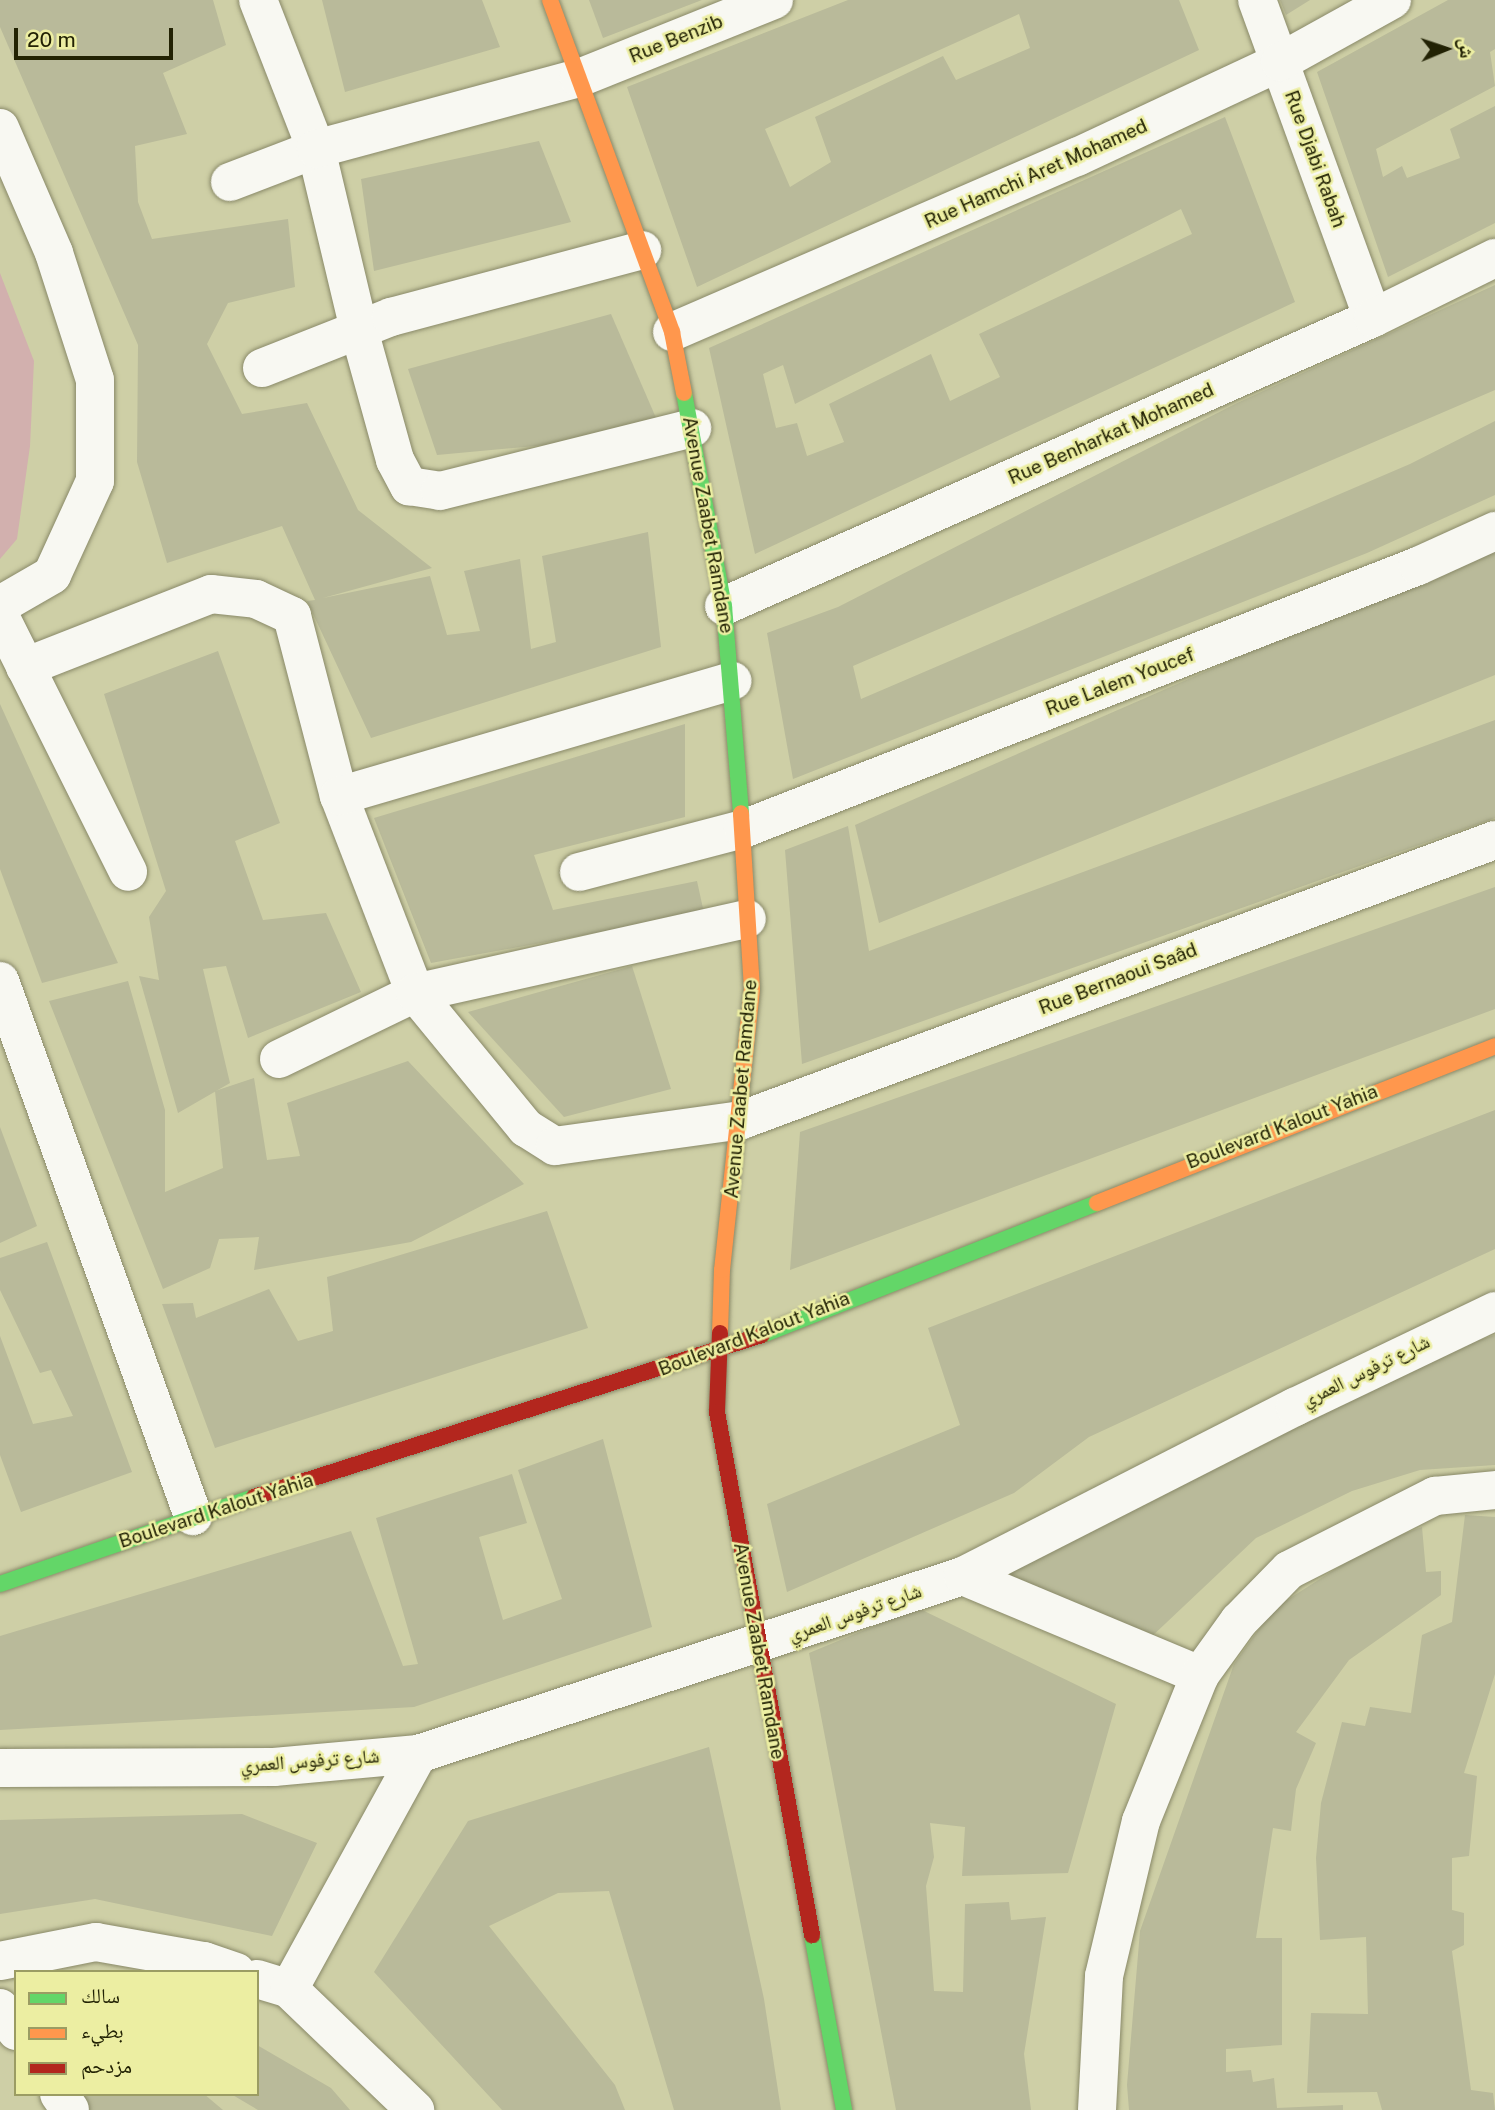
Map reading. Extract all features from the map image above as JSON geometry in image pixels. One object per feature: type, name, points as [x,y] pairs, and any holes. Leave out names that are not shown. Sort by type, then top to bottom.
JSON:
[{"type":"main road","name":"Avenue Zaabet Ramdane","points":[[550,0],[672,332],[724,606],[733,681],[752,989],[742,1120],[722,1270],[717,1412],[757,1647],[844,2110]]},
{"type":"main road","name":"Boulevard Kalout Yahia","points":[[0,1583],[193,1516],[718,1352],[1495,1046]]},
{"type":"street","points":[[258,0],[316,149],[359,330],[395,460],[409,486],[440,491],[692,428]]},
{"type":"street","name":"Rue Benzib","points":[[230,182],[316,149],[579,78],[774,0]]},
{"type":"street","name":"Rue Djabi Rabah","points":[[1257,0],[1373,318]]},
{"type":"street","name":"Rue Hamchi Aret Mohamed","points":[[672,332],[1077,157],[1280,62],[1392,0]]},
{"type":"street","points":[[0,128],[54,253],[95,380],[95,481],[52,575],[0,605]]},
{"type":"street","points":[[262,368],[391,317],[642,250]]},
{"type":"street","name":"Rue Benharkat Mohamed","points":[[724,606],[1373,318],[1495,258]]},
{"type":"street","name":"Rue Lalem Youcef","points":[[579,872],[743,829],[1418,566],[1495,531]]},
{"type":"street","name":"Rue Bernaoui Saâd","points":[[25,667],[211,594],[256,599],[292,616],[339,796],[415,993],[526,1128],[555,1146],[742,1120],[1495,840]]},
{"type":"street","points":[[0,616],[128,872]]},
{"type":"street","points":[[339,796],[733,681]]},
{"type":"street","points":[[279,1059],[415,993],[747,919]]},
{"type":"street","points":[[0,981],[193,1516]]},
{"type":"street","name":"شارع ترفوس العمري","points":[[0,1768],[274,1767],[418,1754],[540,1711],[757,1647],[963,1577],[1308,1400],[1495,1311]]},
{"type":"street","points":[[1097,2110],[1104,1976],[1116,1924],[1141,1821],[1200,1675],[1239,1621],[1289,1570],[1435,1496],[1495,1490]]},
{"type":"street","points":[[963,1577],[1200,1675]]},
{"type":"street","points":[[415,2110],[273,1984],[418,1754]]},
{"type":"street","points":[[0,1961],[96,1942],[204,1961],[230,1970]]},
{"type":"street","points":[[0,2008],[14,2028]]},
{"type":"shaded area","points":[[0,273],[34,361],[30,446],[17,539],[0,559]]},
{"type":"building","points":[[0,0],[213,0],[226,45],[163,73],[187,134],[135,146],[138,202],[152,239],[288,219],[295,287],[228,303],[207,344],[242,414],[307,403],[358,510],[432,568],[323,598],[430,576],[447,635],[480,631],[464,571],[520,559],[531,649],[556,642],[542,556],[648,532],[661,647],[371,738],[307,601],[315,600],[282,526],[167,563],[137,462],[138,345],[0,27]]},
{"type":"building","points":[[322,0],[482,0],[500,47],[345,92]]},
{"type":"building","points":[[589,0],[702,0],[603,38]]},
{"type":"building","points":[[848,0],[1179,0],[1199,50],[697,287],[627,87]],"holes":[[[1019,14],[1030,48],[956,80],[943,56],[815,117],[831,162],[790,187],[765,129]]]},
{"type":"building","points":[[1280,0],[1310,0],[1286,15]]},
{"type":"building","points":[[1448,0],[1495,0],[1495,49],[1490,52],[1495,86],[1376,149],[1383,177],[1402,166],[1407,178],[1460,158],[1450,129],[1495,106],[1495,223],[1388,277],[1317,72]]},
{"type":"building","points":[[1225,117],[1295,302],[755,554],[709,348]],"holes":[[[1181,209],[1192,234],[979,334],[1000,377],[950,401],[931,354],[829,404],[844,442],[807,456],[797,423],[776,428],[763,374],[783,365],[795,404]]]},
{"type":"building","points":[[539,141],[571,222],[374,271],[361,179]]},
{"type":"building","points":[[1495,285],[1495,390],[853,666],[861,699],[1410,464],[1495,421],[1495,495],[1367,553],[793,779],[767,633],[838,607],[1235,404]]},
{"type":"building","points":[[611,314],[663,434],[437,455],[408,369]]},
{"type":"building","points":[[1495,545],[1495,675],[879,923],[855,825]]},
{"type":"building","points":[[218,651],[280,823],[235,841],[263,920],[326,913],[361,992],[248,1038],[226,966],[203,969],[230,1083],[178,1113],[139,976],[159,980],[149,917],[166,891],[104,694]]},
{"type":"building","points":[[0,704],[118,963],[42,983],[0,869]]},
{"type":"building","points":[[1495,720],[1495,818],[802,1064],[785,850],[848,826],[869,951]]},
{"type":"building","points":[[685,724],[685,817],[534,855],[553,910],[697,881],[704,913],[431,963],[374,818]]},
{"type":"building","points":[[1495,887],[1495,1009],[790,1270],[800,1132]]},
{"type":"building","points":[[632,966],[671,1089],[564,1117],[468,1012]]},
{"type":"building","points":[[128,981],[165,1110],[165,1192],[223,1168],[215,1091],[254,1078],[267,1160],[300,1156],[287,1103],[408,1061],[524,1184],[411,1242],[254,1270],[259,1237],[219,1239],[210,1268],[163,1289],[49,1001]]},
{"type":"building","points":[[1495,1110],[1495,1249],[1089,1437],[1014,1493],[787,1592],[767,1504],[960,1425],[928,1328]]},
{"type":"building","points":[[0,1127],[37,1226],[0,1243]]},
{"type":"building","points":[[547,1211],[588,1328],[215,1448],[162,1304],[193,1303],[196,1318],[269,1289],[298,1341],[333,1331],[327,1277]]},
{"type":"building","points":[[47,1242],[132,1472],[21,1512],[0,1455],[0,1336],[33,1424],[73,1416],[51,1370],[40,1373],[0,1290],[0,1258]]},
{"type":"building","points":[[1495,1335],[1495,1465],[1420,1470],[1352,1491],[1256,1538],[1148,1640],[993,1580],[1444,1351]]},
{"type":"building","points":[[603,1439],[652,1627],[414,1707],[0,1730],[0,1636],[351,1531],[403,1666],[418,1664],[376,1518],[512,1474],[527,1523],[479,1537],[503,1620],[562,1599],[518,1470]]},
{"type":"building","points":[[1465,1515],[1495,1517],[1495,1674],[1464,1773],[1477,1776],[1469,1856],[1452,1858],[1452,1910],[1464,1913],[1464,1945],[1452,1951],[1471,2090],[1493,2093],[1495,2110],[1382,2110],[1377,2092],[1307,2093],[1311,2013],[1368,2014],[1366,1937],[1320,1940],[1316,1858],[1321,1803],[1342,1722],[1365,1726],[1370,1707],[1411,1713],[1422,1635],[1452,1622]]},
{"type":"building","points":[[1422,1527],[1426,1572],[1441,1571],[1441,1595],[1349,1660],[1296,1732],[1316,1743],[1296,1789],[1291,1831],[1273,1828],[1256,1938],[1282,1938],[1282,2045],[1226,2049],[1226,2072],[1251,2070],[1253,2082],[1274,2078],[1277,2108],[1343,2105],[1343,2110],[1129,2110],[1127,2085],[1140,1931],[1234,1664],[1273,1609],[1373,1545]]},
{"type":"building","points":[[918,1608],[1116,1704],[1068,1873],[962,1876],[965,1827],[930,1823],[934,1857],[926,1886],[934,1991],[963,1992],[965,1904],[1009,1902],[1011,1920],[1046,1917],[1024,2054],[1031,2110],[896,2110],[809,1653]]},
{"type":"building","points":[[709,1747],[764,1999],[781,2110],[674,2110],[609,1891],[558,1893],[489,1926],[615,2085],[625,2110],[502,2110],[374,1972],[468,1821]]},
{"type":"building","points":[[242,1814],[317,1843],[272,1936],[95,1899],[0,1914],[0,1820]]},
{"type":"building","points":[[259,2046],[331,2088],[350,2110],[258,2110],[234,2096],[259,2096]]},
{"type":"building","points":[[65,2096],[206,2096],[223,2110],[72,2110]]},
{"type":"traffic: fast","points":[[684,393],[724,606],[741,813]]},
{"type":"traffic: fast","points":[[762,1335],[1097,1203]]},
{"type":"traffic: fast","points":[[0,1584],[254,1497]]},
{"type":"traffic: fast","points":[[812,1935],[844,2110]]},
{"type":"traffic: slow","points":[[550,0],[672,332],[684,393]]},
{"type":"traffic: slow","points":[[720,1333],[722,1270],[752,989],[741,813]]},
{"type":"traffic: slow","points":[[1097,1203],[1495,1046]]},
{"type":"traffic: jam","points":[[720,1333],[717,1412],[812,1935]]},
{"type":"traffic: jam","points":[[254,1497],[762,1335]]}]
